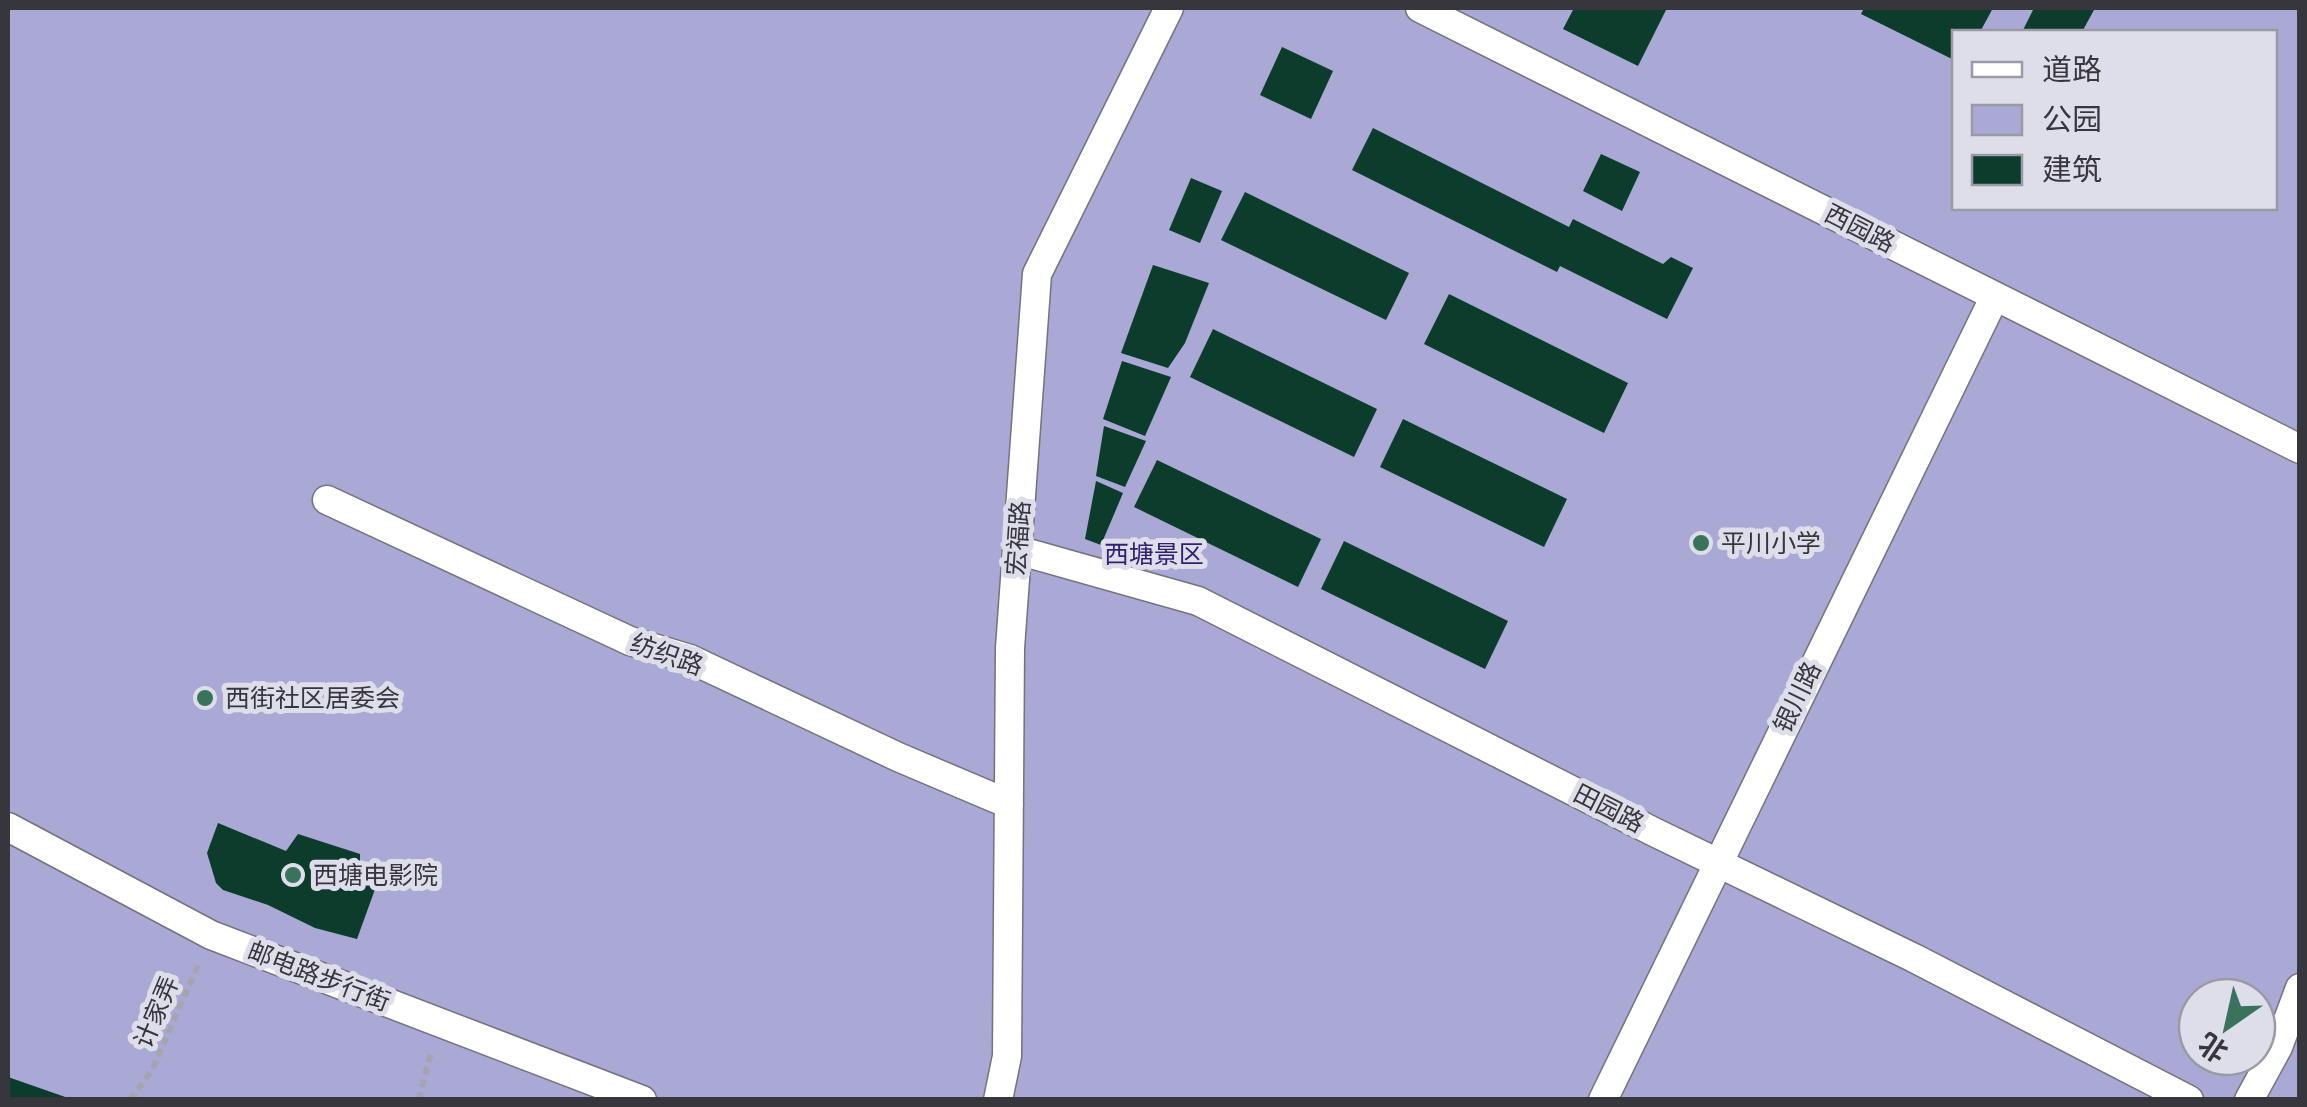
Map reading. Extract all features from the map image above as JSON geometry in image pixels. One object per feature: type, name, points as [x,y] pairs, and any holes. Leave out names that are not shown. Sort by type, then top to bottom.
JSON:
[{"type":"street","name":"宏福路","points":[[998,1100],[1007,1056],[1010,648],[1037,274],[1169,8]]},
{"type":"street","name":"西园路","points":[[1420,8],[2300,449]]},
{"type":"street","name":"银川路","points":[[1603,1100],[1995,296]]},
{"type":"street","name":"纺织路","points":[[327,500],[630,641],[690,660],[1009,804]]},
{"type":"street","name":"田园路","points":[[1017,550],[1198,600],[2189,1100]]},
{"type":"street","name":"邮电路步行街","points":[[8,827],[211,935],[642,1100]]},
{"type":"street","points":[[2249,1100],[2278,1047],[2300,988]]},
{"type":"path","name":"计家弄","points":[[130,1100],[152,1070],[211,935]]},
{"type":"path","points":[[418,1100],[439,1022]]},
{"type":"green space","name":"西塘景区","points":[[8,8],[2299,8],[2299,1099],[8,1099]]},
{"type":"building","points":[[1574,8],[1667,8],[1638,66],[1563,29]]},
{"type":"building","points":[[1864,8],[1993,8],[1981,30],[1952,30],[1952,59],[1861,14]]},
{"type":"building","points":[[2034,8],[2095,8],[2083,30],[2023,30]]},
{"type":"building","points":[[1282,47],[1333,71],[1311,119],[1260,95]]},
{"type":"building","points":[[1373,128],[1569,227],[1573,219],[1663,264],[1671,257],[1693,268],[1667,319],[1560,266],[1557,272],[1352,170]]},
{"type":"building","points":[[1601,154],[1640,172],[1622,211],[1583,191]]},
{"type":"building","points":[[1191,178],[1222,191],[1200,243],[1169,230]]},
{"type":"building","points":[[1245,192],[1409,273],[1386,320],[1221,240]]},
{"type":"building","points":[[1153,265],[1209,283],[1185,343],[1168,368],[1121,353]]},
{"type":"building","points":[[1449,294],[1628,383],[1604,433],[1424,344]]},
{"type":"building","points":[[1213,329],[1377,409],[1354,457],[1190,377]]},
{"type":"building","points":[[1122,361],[1171,377],[1145,436],[1103,419]]},
{"type":"building","points":[[1403,419],[1567,499],[1544,547],[1380,467]]},
{"type":"building","points":[[1104,426],[1146,441],[1125,487],[1096,476]]},
{"type":"building","points":[[1157,460],[1321,539],[1298,587],[1134,507]]},
{"type":"building","points":[[1096,481],[1123,493],[1101,545],[1085,539]]},
{"type":"building","points":[[1344,541],[1508,621],[1485,669],[1321,589]]},
{"type":"building","name":"西塘电影院","points":[[218,823],[286,851],[298,834],[360,854],[360,866],[378,881],[357,939],[315,928],[268,905],[223,890],[216,883],[207,853]]},
{"type":"building","points":[[8,1077],[71,1099],[8,1100]]},
{"type":"place","name":"平川小学","points":[[1701,543]]},
{"type":"place","name":"西街社区居委会","points":[[205,698]]},
{"type":"place","name":"西塘电影院","points":[[293,875]]}]
